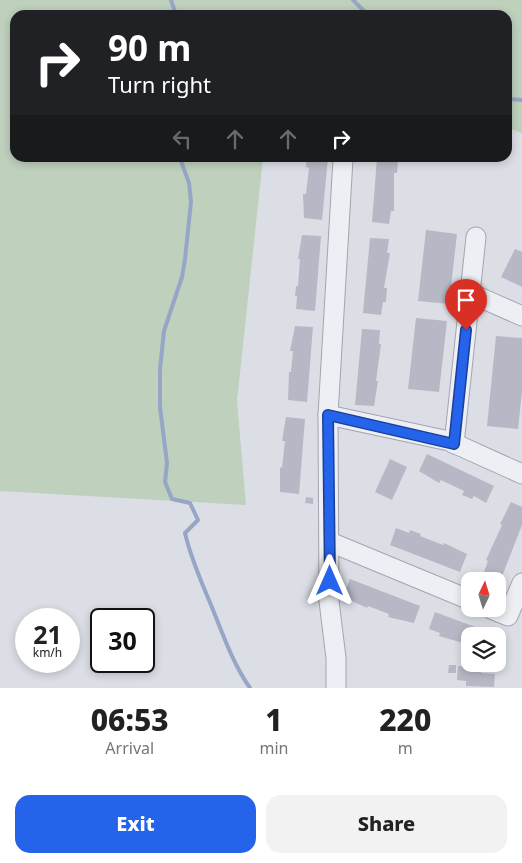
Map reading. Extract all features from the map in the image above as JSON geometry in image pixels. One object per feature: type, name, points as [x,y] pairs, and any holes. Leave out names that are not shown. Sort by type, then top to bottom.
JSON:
[{"type":"street","points":[[336,688],[336,658],[329,601],[328,415],[343,162]]},
{"type":"street","points":[[454,444],[476,237]]},
{"type":"street","points":[[470,293],[522,316]]},
{"type":"street","points":[[328,415],[454,444],[522,474]]},
{"type":"street","points":[[330,542],[461,596]]},
{"type":"street","points":[[506,615],[508,616],[522,583]]},
{"type":"green space","points":[[0,0],[522,0],[522,133],[512,129],[512,10],[10,10],[10,162],[263,162],[237,401],[246,505],[0,491]]},
{"type":"building","points":[[307,162],[328,162],[322,220],[304,218],[303,194],[306,194],[309,168],[306,167]]},
{"type":"building","points":[[377,162],[398,162],[397,173],[394,173],[394,211],[391,211],[389,224],[372,222]]},
{"type":"building","points":[[426,230],[457,234],[449,304],[418,301]]},
{"type":"building","points":[[302,235],[321,236],[315,311],[296,309],[297,296],[295,296],[296,286],[298,286],[300,259],[298,259]]},
{"type":"building","points":[[370,238],[389,239],[387,253],[390,253],[384,288],[387,288],[386,302],[383,302],[381,315],[363,313]]},
{"type":"building","points":[[515,249],[522,252],[522,287],[501,277]]},
{"type":"building","points":[[416,318],[447,321],[439,392],[408,389]]},
{"type":"building","points":[[295,326],[313,327],[307,402],[288,400],[289,372],[291,372],[293,351],[290,351]]},
{"type":"building","points":[[362,329],[380,330],[379,344],[381,344],[374,406],[355,405]]},
{"type":"building","points":[[496,336],[522,338],[522,392],[518,429],[487,426]]},
{"type":"building","points":[[286,417],[305,419],[299,494],[280,492],[280,467],[282,468],[285,441],[282,441]]},
{"type":"building","points":[[427,454],[494,486],[486,503],[474,496],[472,499],[462,495],[464,491],[441,480],[439,483],[419,471]]},
{"type":"building","points":[[390,459],[407,467],[392,500],[375,492]]},
{"type":"building","points":[[306,497],[313,498],[313,504],[305,503]]},
{"type":"building","points":[[511,502],[522,507],[522,525],[504,572],[484,572],[488,561],[486,560],[502,525],[500,524]]},
{"type":"building","points":[[396,528],[409,533],[410,530],[421,534],[420,536],[443,545],[444,543],[467,554],[460,572],[390,545]]},
{"type":"building","points":[[350,579],[420,606],[414,623],[388,617],[389,614],[368,606],[367,608],[343,597]]},
{"type":"building","points":[[435,612],[475,627],[461,627],[461,642],[439,636],[440,633],[429,629]]},
{"type":"building","points":[[449,665],[456,665],[456,673],[448,673]]},
{"type":"building","points":[[458,666],[461,666],[461,672],[495,674],[494,687],[466,686],[466,681],[457,680]]},
{"type":"waterway","points":[[171,0],[174,10]]},
{"type":"waterway","points":[[353,0],[363,10]]},
{"type":"waterway","points":[[512,99],[522,100]]},
{"type":"waterway","points":[[181,162],[189,183],[191,202],[182,277],[164,331],[160,369],[160,407],[167,463],[165,482],[172,499],[190,503],[198,520],[185,533],[190,552],[228,648],[250,688]]},
{"type":"route","points":[[330,581],[328,415],[454,444],[466,330]]}]
